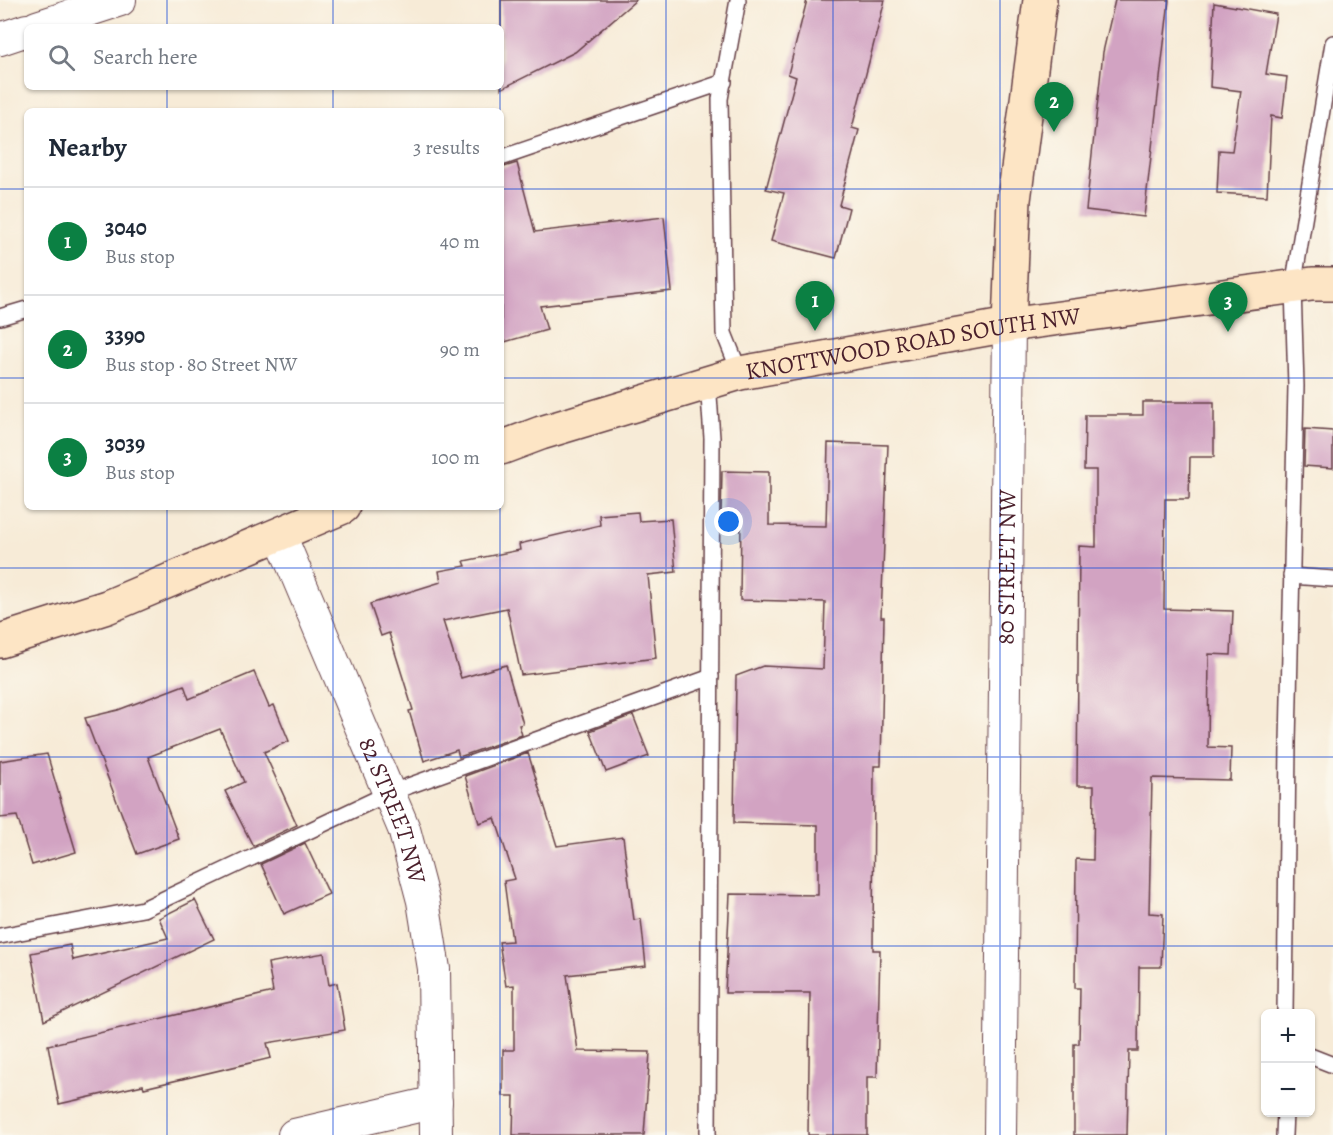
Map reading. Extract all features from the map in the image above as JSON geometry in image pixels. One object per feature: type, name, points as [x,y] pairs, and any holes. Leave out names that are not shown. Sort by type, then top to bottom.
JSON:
[{"type":"street","points":[[46,24],[120,0]]},
{"type":"street","name":"80 STREET NW","points":[[1000,1135],[1009,325],[1014,200],[1040,0]]},
{"type":"street","points":[[0,39],[24,31]]},
{"type":"street","name":"KNOTTWOOD ROAD SOUTH NW","points":[[504,447],[740,373],[1009,325],[1293,287],[1333,284]]},
{"type":"street","points":[[0,641],[107,607],[335,510]]},
{"type":"street","name":"82 STREET NW","points":[[280,535],[388,793],[416,870],[434,969],[435,1135]]},
{"type":"street","points":[[294,1135],[436,1102]]},
{"type":"lane","points":[[738,0],[720,99],[724,333],[740,373]]},
{"type":"lane","points":[[1285,1009],[1296,386],[1293,287],[1333,43]]},
{"type":"lane","points":[[504,157],[724,82]]},
{"type":"lane","points":[[0,317],[24,310]]},
{"type":"lane","points":[[708,382],[712,438],[708,1135]]},
{"type":"lane","points":[[1291,576],[1333,579]]},
{"type":"lane","points":[[0,936],[143,909],[388,793],[711,677]]},
{"type":"lane","points":[[1315,1058],[1333,1065]]},
{"type":"lane","points":[[1284,1135],[1285,1117]]},
{"type":"building","points":[[501,0],[636,0],[575,52],[504,88],[504,24],[501,24]]},
{"type":"building","points":[[807,0],[885,0],[852,128],[859,130],[839,205],[849,208],[836,258],[771,241],[784,193],[766,189],[796,77],[788,74]]},
{"type":"building","points":[[1115,0],[1169,0],[1144,217],[1086,210],[1103,52]]},
{"type":"building","points":[[1214,3],[1276,14],[1266,74],[1287,77],[1282,118],[1271,116],[1267,196],[1217,193],[1219,150],[1232,151],[1241,91],[1210,87]]},
{"type":"building","points":[[517,163],[535,232],[664,217],[672,291],[540,306],[547,330],[504,342],[504,167]]},
{"type":"building","points":[[1143,402],[1214,402],[1214,457],[1190,457],[1189,499],[1165,499],[1164,609],[1233,611],[1231,655],[1209,654],[1208,747],[1231,748],[1230,780],[1152,778],[1149,913],[1163,914],[1161,967],[1139,967],[1138,1051],[1129,1051],[1127,1135],[1074,1135],[1074,1044],[1079,1044],[1080,988],[1075,988],[1076,859],[1093,860],[1094,786],[1077,786],[1079,546],[1096,547],[1096,470],[1084,470],[1085,415],[1143,415]]},
{"type":"building","points":[[1305,429],[1333,431],[1333,468],[1304,466]]},
{"type":"building","points":[[828,443],[888,445],[881,617],[884,617],[881,766],[874,766],[873,950],[880,950],[877,1077],[867,1077],[867,1135],[808,1135],[810,993],[725,993],[730,894],[818,895],[818,825],[734,823],[736,676],[763,666],[823,669],[825,602],[740,600],[741,518],[721,517],[722,471],[769,472],[769,525],[826,526]]},
{"type":"building","points":[[638,512],[639,521],[671,519],[676,572],[648,575],[656,658],[521,675],[507,608],[443,621],[461,678],[506,665],[523,724],[519,725],[522,735],[459,757],[457,750],[424,761],[409,711],[413,710],[389,633],[381,636],[370,604],[441,582],[439,571],[466,566],[464,561],[520,550],[519,544],[600,525],[599,515]]},
{"type":"building","points":[[254,672],[269,707],[274,705],[289,741],[264,752],[297,825],[253,846],[225,791],[244,782],[220,729],[148,757],[179,839],[137,854],[85,718],[118,710],[184,685],[189,699]]},
{"type":"building","points":[[633,715],[649,756],[606,772],[590,731]]},
{"type":"building","points":[[528,753],[557,846],[623,837],[634,920],[641,919],[646,966],[567,975],[578,1051],[650,1052],[644,1135],[513,1135],[514,1096],[503,1096],[503,1050],[514,1050],[514,985],[506,986],[499,942],[512,941],[504,881],[515,879],[495,818],[479,823],[465,776]]},
{"type":"building","points":[[47,754],[76,852],[32,865],[17,816],[0,818],[0,761]]},
{"type":"building","points":[[305,843],[329,894],[284,914],[261,864]]},
{"type":"building","points":[[195,900],[214,939],[44,1021],[31,953],[70,945],[73,960],[168,938],[159,918]]},
{"type":"building","points":[[324,953],[329,985],[337,983],[345,1030],[267,1043],[271,1058],[144,1088],[143,1085],[59,1104],[48,1045],[273,992],[268,963]]},
{"type":"place","name":"3390","points":[[1054,132]]},
{"type":"place","name":"3040","points":[[815,331]]},
{"type":"place","name":"3039","points":[[1228,332]]}]
